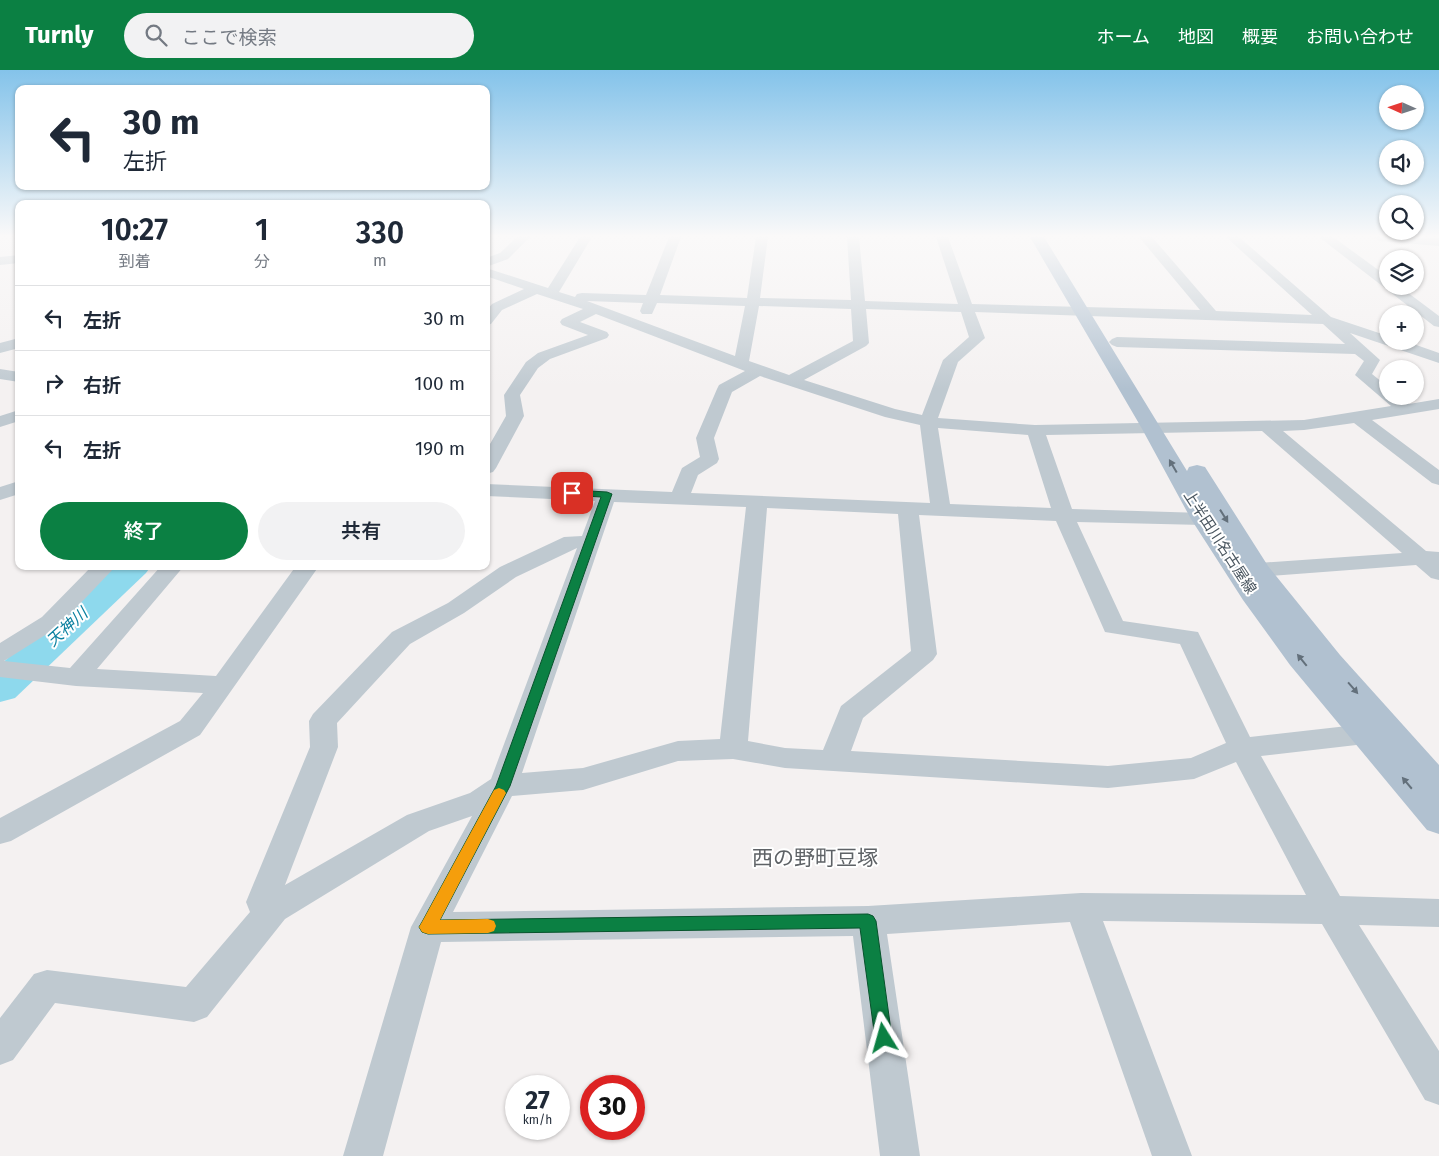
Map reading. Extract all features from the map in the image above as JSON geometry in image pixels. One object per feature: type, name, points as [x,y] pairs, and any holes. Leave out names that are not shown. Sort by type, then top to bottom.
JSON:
[{"type":"main road","name":"上半田川名古屋線","points":[[1073,288],[1160,427],[1258,570],[1330,662],[1439,787]]},
{"type":"main road","name":"上半田川名古屋線","points":[[1077,288],[1089,311],[1116,342],[1160,427],[1203,519],[1257,600],[1300,658],[1439,820]]},
{"type":"street","points":[[532,288],[596,309],[750,366],[891,413],[957,426],[1035,430],[1304,425],[1359,418],[1439,404]]},
{"type":"street","points":[[556,295],[560,288]]},
{"type":"street","points":[[639,326],[657,288]]},
{"type":"street","points":[[680,497],[689,472],[710,459],[705,438],[726,389],[750,366],[755,288]]},
{"type":"street","points":[[793,379],[861,343],[857,288]]},
{"type":"street","points":[[941,510],[928,421],[951,360],[977,338],[959,288]]},
{"type":"street","points":[[1189,288],[1212,314]]},
{"type":"street","points":[[1289,288],[1372,360],[1363,375],[1406,410]]},
{"type":"street","points":[[490,316],[497,307],[536,289]]},
{"type":"street","points":[[556,295],[652,301],[753,304],[1212,314],[1330,324],[1439,358]]},
{"type":"street","points":[[1402,295],[1439,323]]},
{"type":"street","points":[[490,461],[514,416],[512,395],[532,365],[544,356],[602,336],[567,322],[596,309]]},
{"type":"street","points":[[1116,342],[1359,349]]},
{"type":"street","points":[[0,348],[15,344]]},
{"type":"street","points":[[0,374],[15,376]]},
{"type":"street","points":[[0,422],[15,416]]},
{"type":"street","points":[[1359,418],[1439,479]]},
{"type":"street","points":[[1267,426],[1430,557],[1439,573]]},
{"type":"street","points":[[1035,430],[1064,515],[1114,627],[1189,638],[1242,748],[1331,910],[1439,1086]]},
{"type":"street","points":[[0,494],[15,488]]},
{"type":"street","points":[[490,490],[1064,515],[1203,519]]},
{"type":"street","points":[[363,1156],[428,927],[503,786],[607,494]]},
{"type":"street","points":[[733,750],[757,501]]},
{"type":"street","points":[[834,760],[851,713],[924,654],[908,508]]},
{"type":"street","points":[[273,909],[262,902],[324,746],[323,721],[401,638],[456,608],[508,572],[572,542],[590,542]]},
{"type":"street","points":[[1258,570],[1430,557]]},
{"type":"street","points":[[1,665],[50,622],[101,570]]},
{"type":"street","points":[[76,677],[170,570]]},
{"type":"street","points":[[0,832],[190,728],[305,570]]},
{"type":"street","points":[[1,665],[36,674],[223,685]]},
{"type":"street","points":[[0,1047],[47,986],[194,1005],[273,909],[418,823],[480,801],[503,786],[583,779],[678,751],[733,750],[785,758],[1108,777],[1194,768],[1242,748],[1365,734]]},
{"type":"street","points":[[428,927],[868,921],[1081,907],[1439,913]]},
{"type":"street","points":[[1081,907],[1172,1156]]},
{"type":"street","points":[[868,921],[900,1156]]},
{"type":"waterway","name":"天神川","points":[[0,688],[130,570]]},
{"type":"slow traffic","points":[[488,926],[428,927],[499,793]]},
{"type":"district","name":"西の野町豆塚","points":[[815,858]]},
{"type":"route","points":[[572,493],[607,494],[503,786],[428,927],[868,921],[884,1038]]}]
